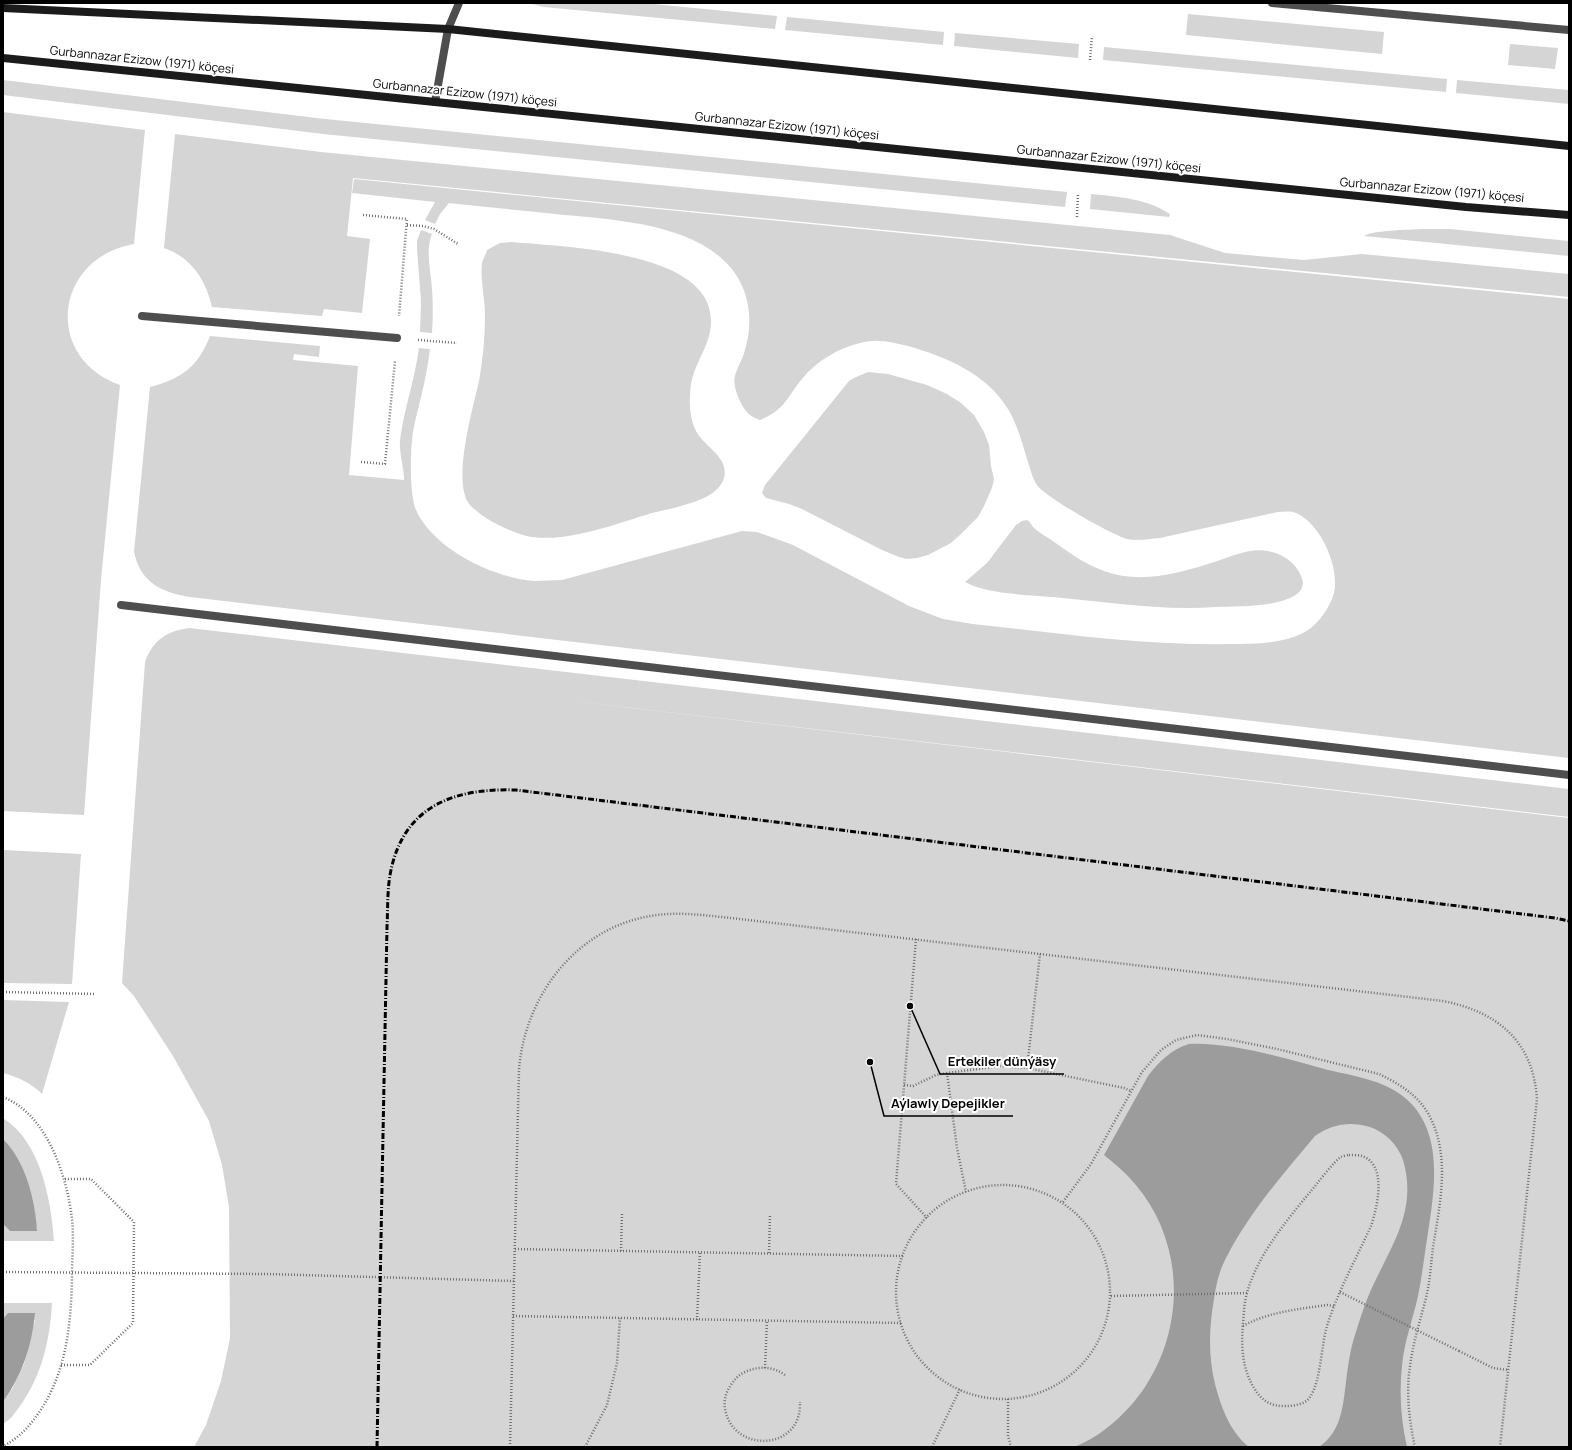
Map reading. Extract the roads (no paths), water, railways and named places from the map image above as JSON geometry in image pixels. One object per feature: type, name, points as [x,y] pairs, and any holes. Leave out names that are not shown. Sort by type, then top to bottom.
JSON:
[{"type":"street","points":[[435,102],[448,29],[459,3]]},
{"type":"street","points":[[1272,3],[1569,30]]},
{"type":"street","points":[[3,8],[448,29],[1569,146]]},
{"type":"street","name":"Gurbannazar Ezizow (1971) köçesi","points":[[3,58],[1466,207],[1569,215]]},
{"type":"street","points":[[142,316],[397,338]]},
{"type":"street","points":[[121,605],[1569,775]]},
{"type":"railway","points":[[377,1447],[389,884],[391,870],[398,848],[408,829],[421,815],[437,804],[454,797],[474,792],[516,790],[1555,918],[1569,921]]},
{"type":"place","name":"Ertekiler dünýäsy","points":[[910,1006]]},
{"type":"place","name":"Aýlawly Depejikler","points":[[870,1062]]}]
